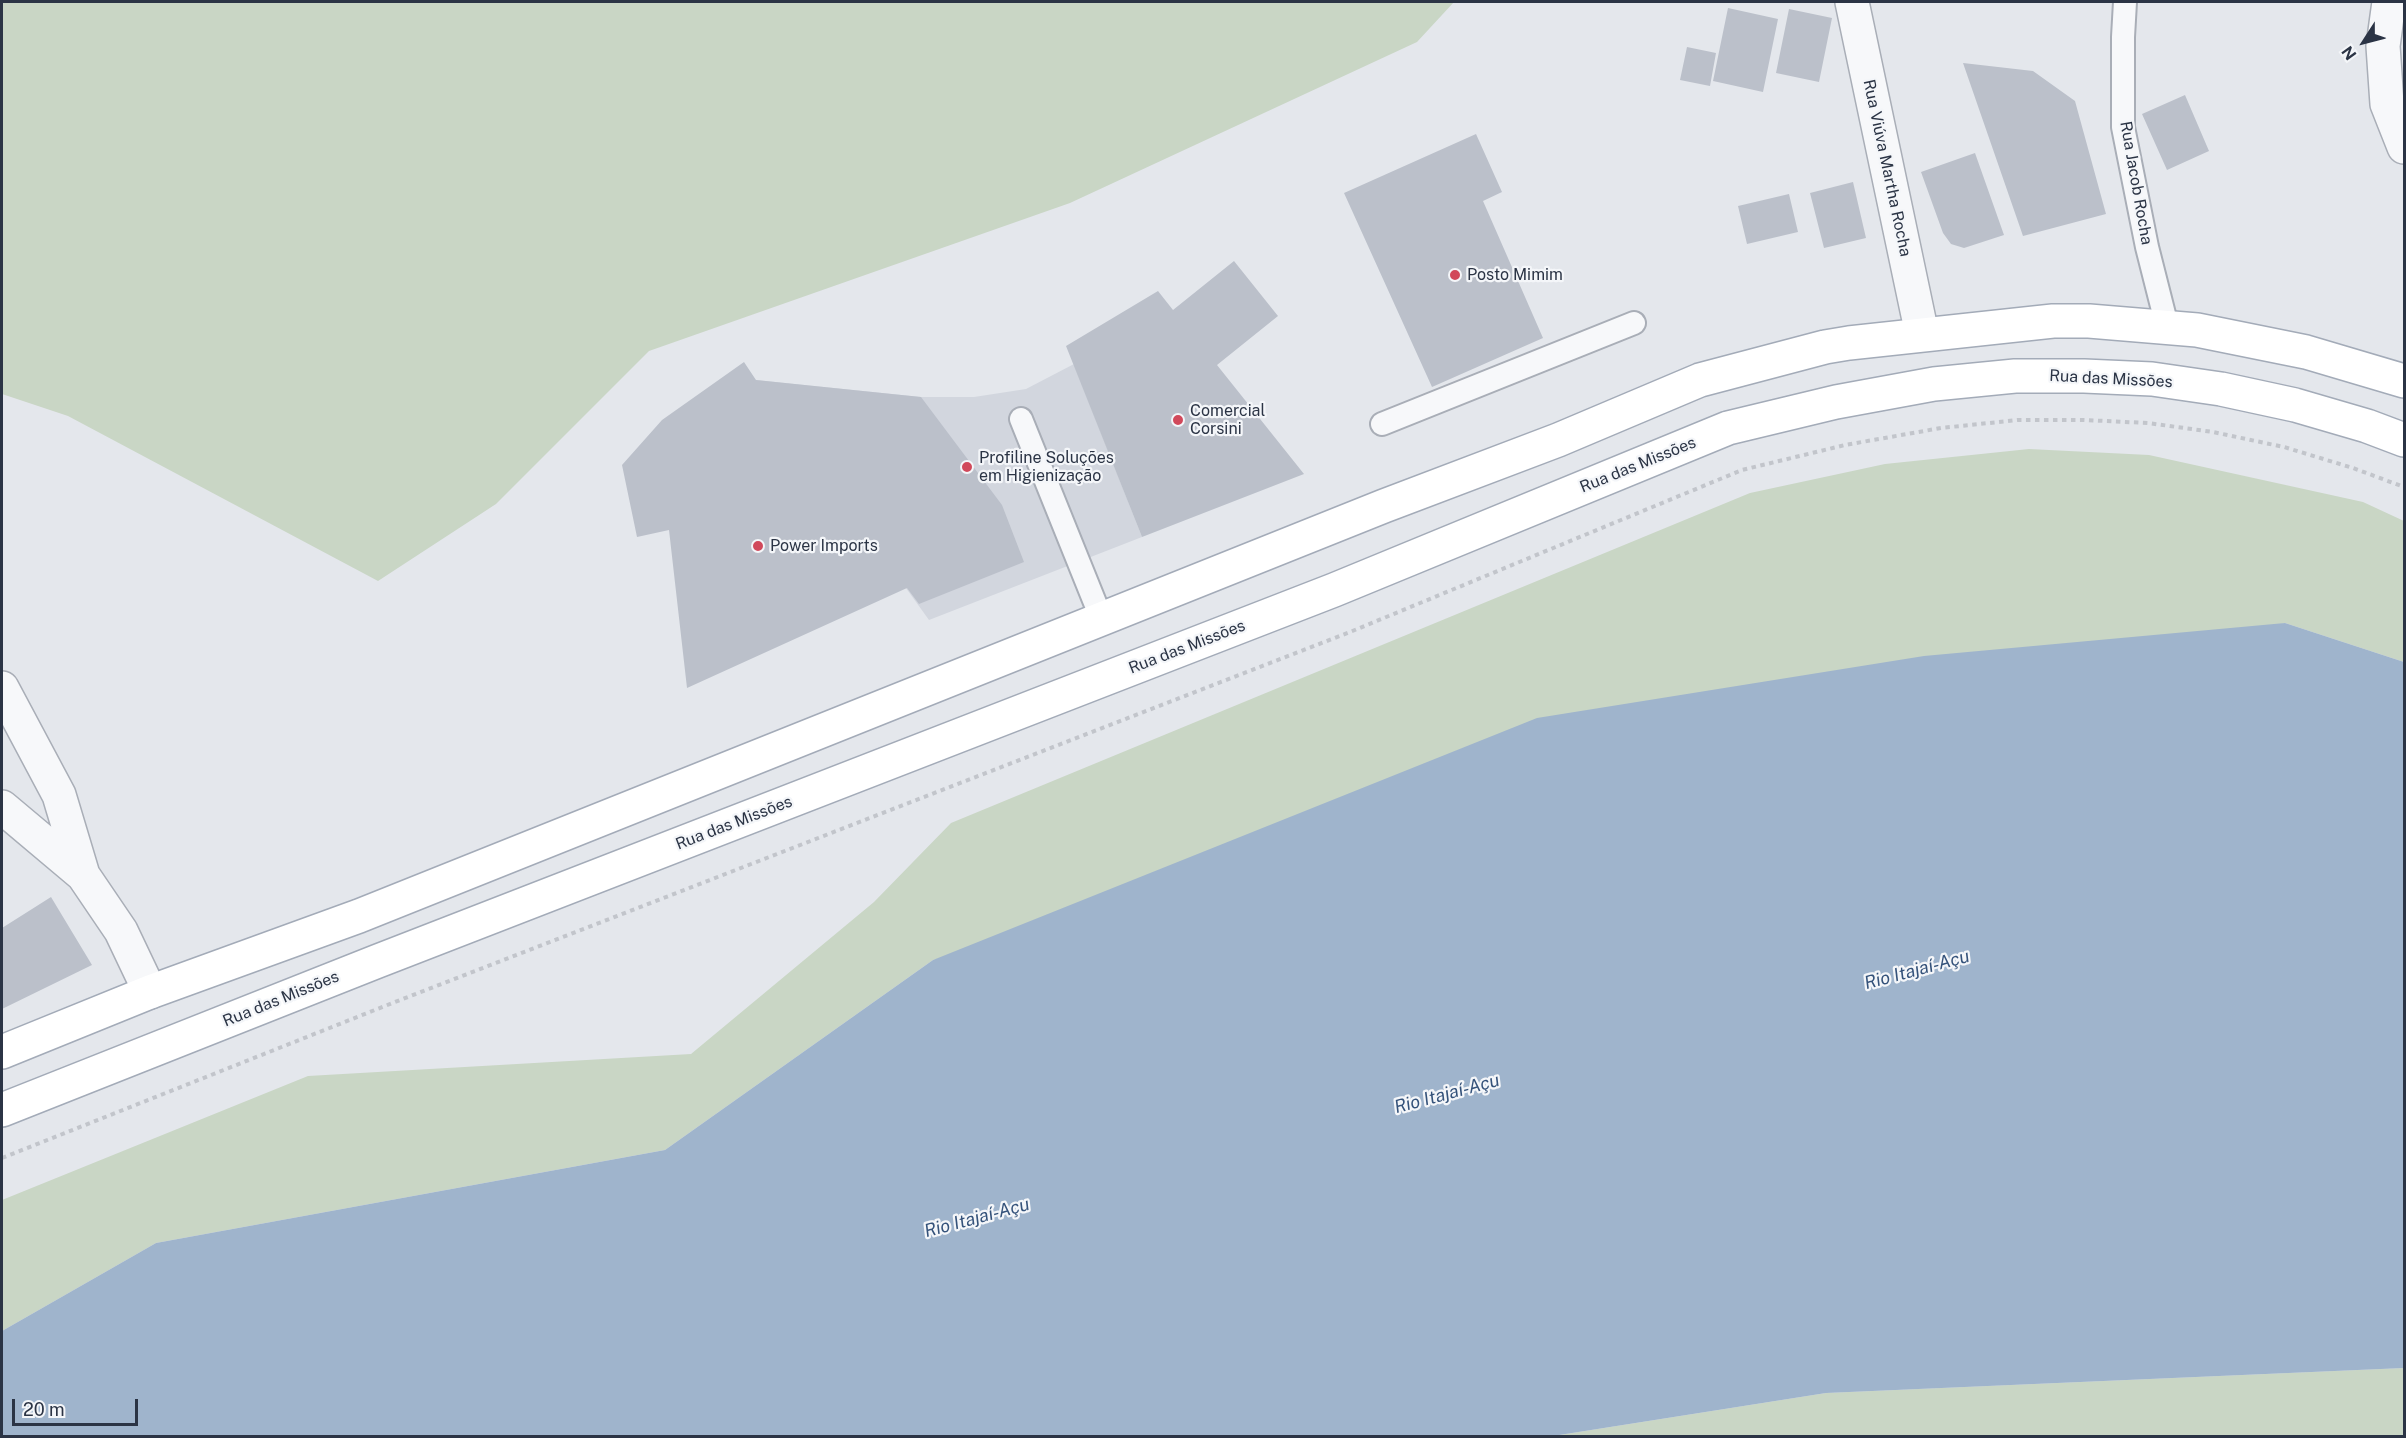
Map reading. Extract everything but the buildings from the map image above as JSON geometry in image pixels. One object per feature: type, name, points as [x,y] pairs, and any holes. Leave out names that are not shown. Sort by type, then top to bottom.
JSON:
[{"type":"main road","points":[[2,1052],[150,992],[359,916],[1384,506],[1558,440],[1700,380],[1825,347],[1922,334],[2053,321],[2167,326],[2197,330],[2306,352],[2404,381]]},
{"type":"main road","name":"Rua das Missões","points":[[2,1110],[1334,590],[1728,428],[1836,402],[1934,384],[2015,376],[2084,376],[2152,379],[2221,389],[2295,405],[2367,426],[2404,440]]},
{"type":"street","name":"Rua Viúva Martha Rocha","points":[[1852,2],[1922,334]]},
{"type":"street","points":[[2389,2],[2383,46],[2387,104],[2404,147]]},
{"type":"street","points":[[2,688],[59,795],[83,875]]},
{"type":"street","points":[[2,807],[83,875],[121,931],[150,992]]},
{"type":"lane","name":"Rua Jacob Rocha","points":[[2125,2],[2123,127],[2147,247],[2167,326]]},
{"type":"lane","points":[[1382,424],[1634,323]]},
{"type":"lane","points":[[1021,418],[1102,620]]},
{"type":"path","points":[[2,1158],[373,1011],[1350,632],[1742,470],[1845,445],[1941,428],[2018,420],[2084,420],[2148,423],[2213,432],[2284,447],[2353,468],[2404,487]]},
{"type":"shaded area","name":"Profiline Soluções em Higienização","points":[[1074,364],[1142,537],[929,620],[756,380],[921,397],[974,397],[1026,389]]},
{"type":"green space","points":[[2,2],[1454,2],[1417,42],[1070,203],[649,351],[496,504],[378,581],[68,416],[2,394]]},
{"type":"green space","points":[[2029,449],[2149,455],[2363,502],[2404,521],[2404,662],[2285,623],[933,960],[665,1150],[156,1243],[2,1331],[2,1200],[308,1076],[691,1054],[874,902],[951,823],[1750,493],[1885,464]]},
{"type":"green space","points":[[2404,1368],[2404,1436],[1553,1436],[1826,1393]]},
{"type":"water","name":"Rio Itajaí-Açu","points":[[2285,623],[2404,662],[2404,1368],[1826,1393],[1553,1436],[2,1436],[2,1331],[156,1243],[665,1150],[933,960],[1537,718],[1924,656]]},
{"type":"place","name":"Posto Mimim","points":[[1455,275]]},
{"type":"place","name":"Comercial Corsini","points":[[1178,420]]},
{"type":"place","name":"Profiline Soluções em Higienização","points":[[967,467]]},
{"type":"place","name":"Power Imports","points":[[758,546]]}]
